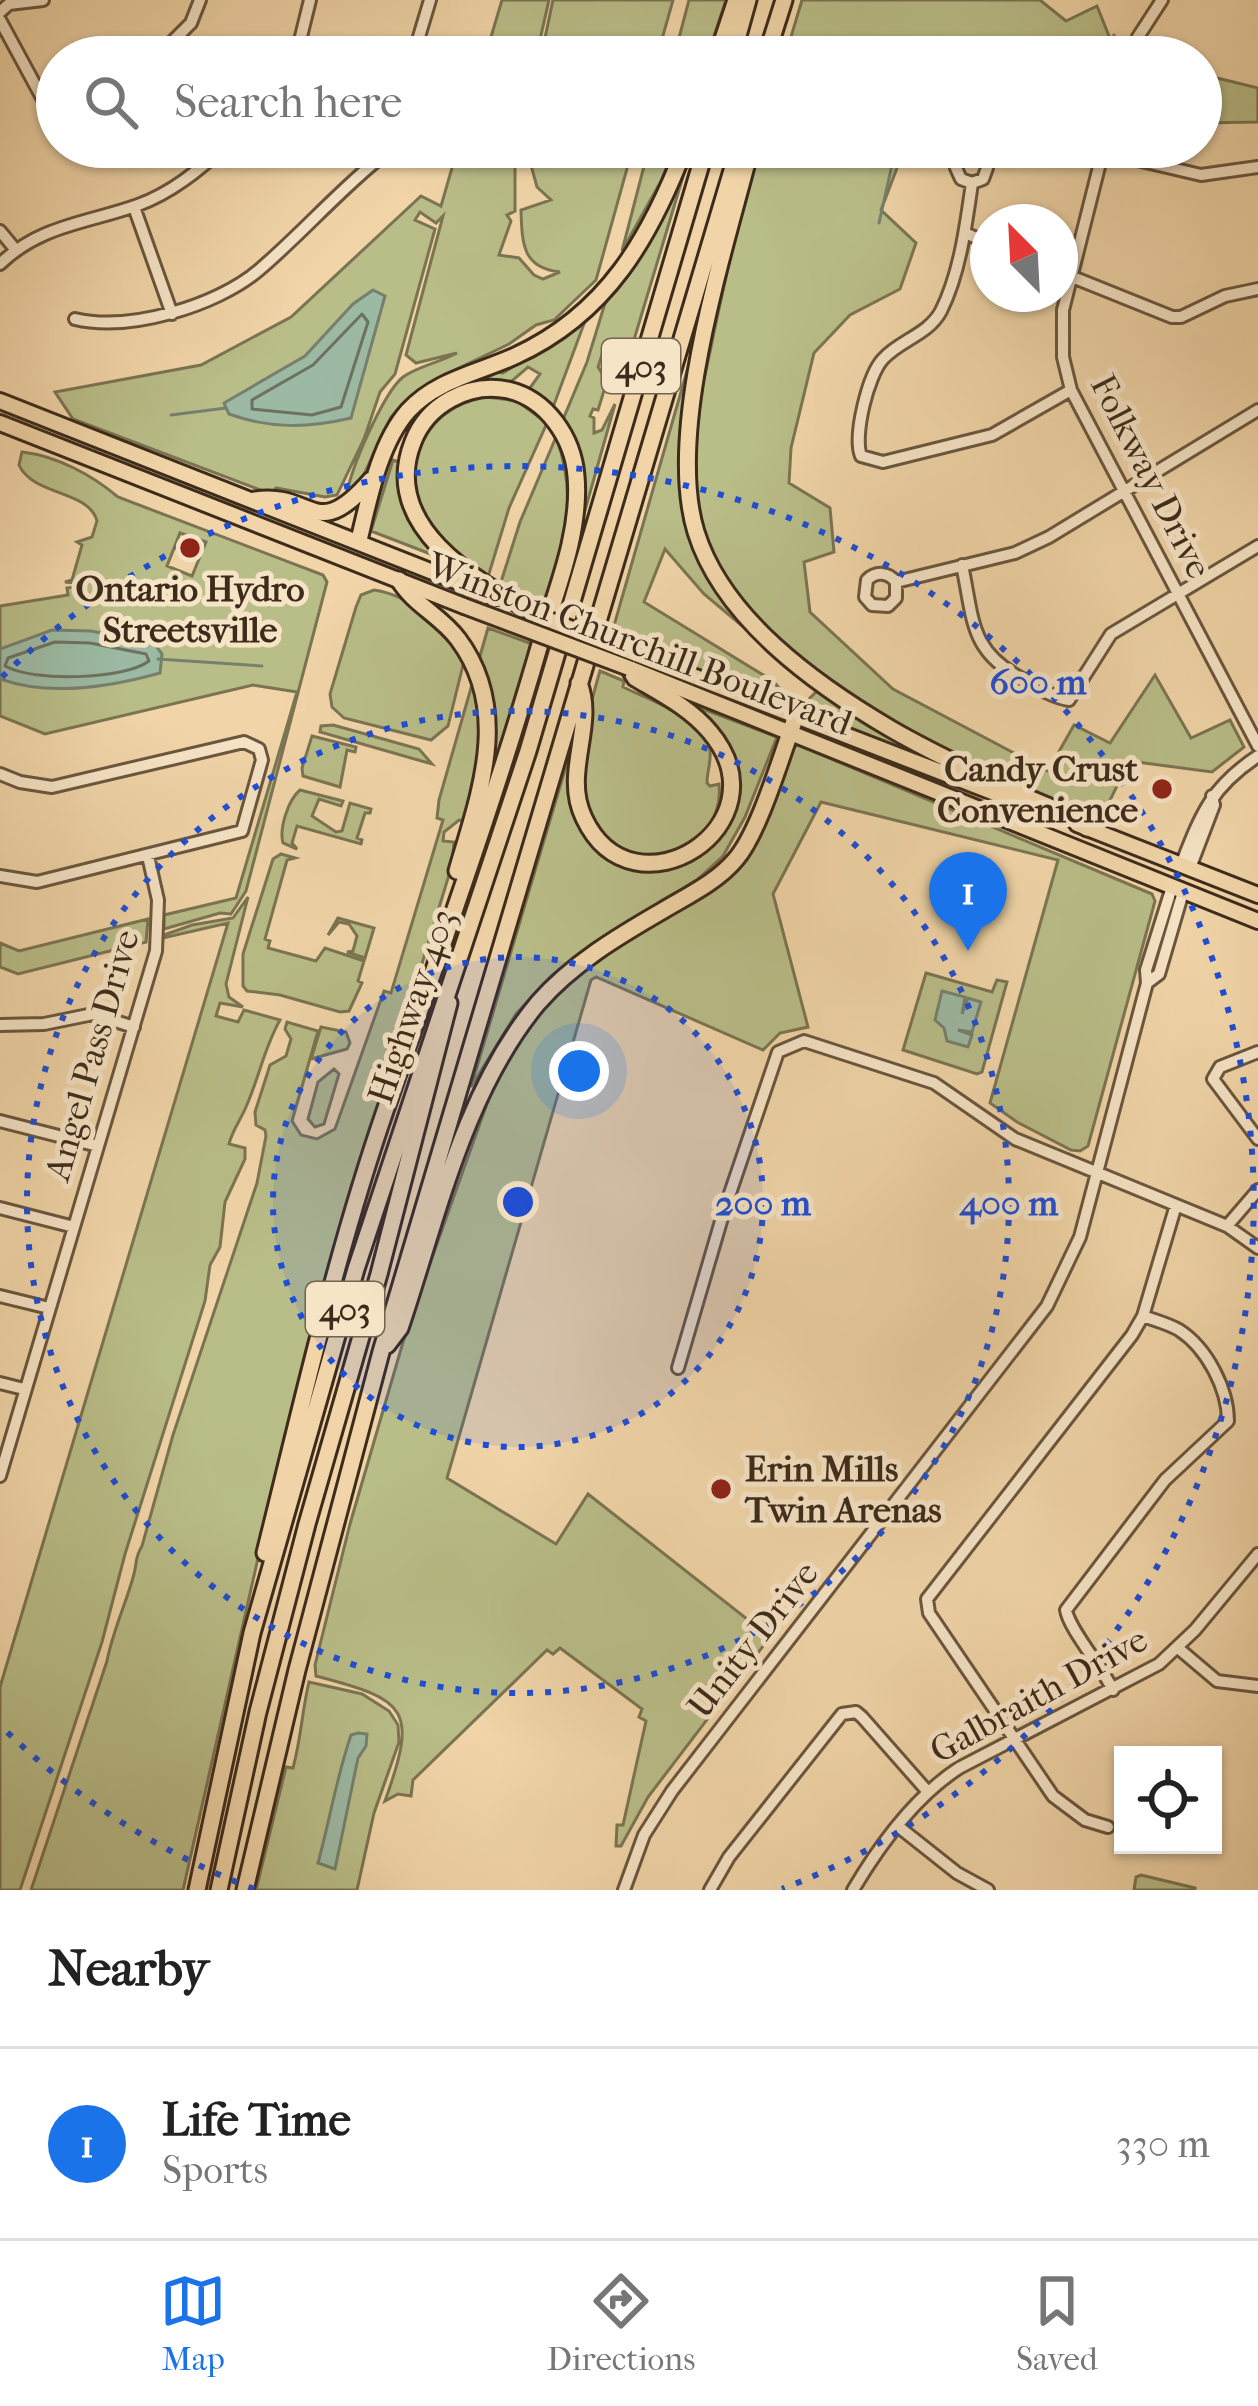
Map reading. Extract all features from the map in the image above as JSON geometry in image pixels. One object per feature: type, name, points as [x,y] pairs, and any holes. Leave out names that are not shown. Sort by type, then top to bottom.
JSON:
[{"type":"highway","points":[[724,36],[736,0]]},
{"type":"highway","points":[[738,36],[748,0]]},
{"type":"highway","points":[[773,36],[784,0]]},
{"type":"highway","points":[[359,540],[392,436],[421,399],[547,340],[605,294],[650,231],[676,168]]},
{"type":"highway","name":"Highway 403","points":[[196,1890],[253,1634],[363,1246],[528,751],[700,168]]},
{"type":"highway","name":"Highway 403","points":[[245,1890],[381,1352],[733,168]]},
{"type":"highway","points":[[746,168],[690,414],[686,469],[696,532],[706,557],[742,611],[815,678],[888,728],[1087,828]]},
{"type":"highway","points":[[253,1634],[258,1581],[317,1344],[384,1113],[531,676],[575,511],[576,473],[565,435],[536,402],[507,390],[469,391],[447,401],[426,420],[410,453],[409,487],[417,516],[432,540],[469,579],[539,616]]},
{"type":"highway","points":[[255,500],[269,498],[313,512],[334,512],[353,502],[378,475]]},
{"type":"highway","points":[[399,580],[407,595],[441,619],[464,648],[482,688],[488,722],[487,756],[440,930],[432,980]]},
{"type":"highway","points":[[579,683],[585,700],[574,775],[576,800],[586,825],[605,847],[627,859],[652,864],[677,861],[699,849],[719,826],[730,796],[728,766],[714,736],[695,716],[635,678],[633,661]]},
{"type":"highway","points":[[381,1352],[400,1328],[460,1149],[488,1079],[513,1036],[573,969],[699,890],[736,860],[793,724]]},
{"type":"highway","points":[[219,1890],[258,1712],[440,1047],[451,988]]},
{"type":"main road","name":"Winston Churchill Boulevard","points":[[0,401],[469,579]]},
{"type":"main road","name":"Winston Churchill Boulevard","points":[[0,423],[464,606],[633,661],[793,724],[1258,921]]},
{"type":"main road","name":"Winston Churchill Boulevard","points":[[539,616],[633,661]]},
{"type":"main road","name":"Winston Churchill Boulevard","points":[[793,724],[1087,828],[1258,895]]},
{"type":"main road","points":[[1177,890],[1186,866]]},
{"type":"street","points":[[36,86],[0,16],[9,4],[44,0]]},
{"type":"street","points":[[178,36],[191,23],[200,0]]},
{"type":"street","points":[[301,36],[310,0]]},
{"type":"street","points":[[419,36],[430,0]]},
{"type":"street","points":[[1139,36],[1162,0]]},
{"type":"street","points":[[1175,168],[1201,175],[1258,167]]},
{"type":"street","points":[[0,264],[15,250],[57,228],[134,207],[175,187],[198,168]]},
{"type":"street","points":[[75,319],[101,326],[172,314],[257,272],[368,168]]},
{"type":"street","name":"Folkway Drive","points":[[1078,231],[1097,168]]},
{"type":"street","points":[[972,183],[965,233],[938,317],[876,368],[856,437],[861,456],[883,462],[992,435],[1071,390]]},
{"type":"street","points":[[134,207],[172,314]]},
{"type":"street","points":[[0,231],[15,250]]},
{"type":"street","points":[[965,233],[970,235]]},
{"type":"street","points":[[1078,279],[1172,317],[1258,289]]},
{"type":"street","name":"Folkway Drive","points":[[1062,312],[1061,334],[1071,390],[1258,746]]},
{"type":"street","points":[[896,582],[1015,553],[1049,538],[1258,410]]},
{"type":"street","points":[[962,565],[978,640],[988,657],[996,666],[1069,700],[1111,634],[1258,546]]},
{"type":"street","points":[[0,774],[52,788],[244,742],[259,749],[262,760],[242,832],[38,882],[0,876]]},
{"type":"street","points":[[1186,866],[1214,805],[1212,796],[1235,771],[1258,756]]},
{"type":"street","name":"Angel Pass Drive","points":[[0,1473],[160,930],[148,856]]},
{"type":"street","name":"Unity Drive","points":[[624,1890],[658,1810],[1047,1306],[1074,1254],[1147,983],[1146,970],[1177,890]]},
{"type":"street","points":[[0,1024],[44,1024],[93,1015],[134,1027]]},
{"type":"street","points":[[678,1368],[778,1052],[804,1041],[934,1083],[1015,1139],[1227,1226],[1258,1248]]},
{"type":"street","points":[[1258,1052],[1220,1067],[1213,1079],[1258,1139]]},
{"type":"street","points":[[0,1121],[98,1146]]},
{"type":"street","points":[[1227,1226],[1258,1190]]},
{"type":"street","points":[[1108,1827],[1085,1820],[1053,1796],[929,1613],[927,1599],[1126,1345],[1143,1316],[1176,1205]]},
{"type":"street","points":[[0,1208],[74,1227]]},
{"type":"street","points":[[0,1296],[49,1308]]},
{"type":"street","points":[[1114,1690],[1089,1646],[1066,1618],[1066,1610],[1165,1480],[1228,1421],[1225,1400],[1199,1347],[1178,1329],[1143,1316]]},
{"type":"street","points":[[0,1383],[24,1389]]},
{"type":"street","name":"Galbraith Drive","points":[[854,1890],[928,1792],[959,1768],[1149,1671],[1178,1648],[1258,1554]]},
{"type":"street","points":[[1178,1648],[1217,1681],[1258,1686]]},
{"type":"street","points":[[710,1890],[729,1857],[842,1714],[856,1712],[862,1717],[928,1792]]},
{"type":"street","points":[[899,1826],[957,1873],[988,1890]]},
{"type":"green space","points":[[502,0],[549,0],[541,36],[491,36]]},
{"type":"green space","points":[[553,0],[673,0],[663,36],[545,36]]},
{"type":"green space","points":[[689,0],[726,0],[714,36],[680,36]]},
{"type":"green space","points":[[802,0],[1040,0],[1066,21],[1097,6],[1109,36],[791,36]]},
{"type":"green space","points":[[1222,79],[1258,88],[1258,122],[1222,123]]},
{"type":"green space","points":[[452,168],[515,168],[515,211],[507,215],[511,221],[499,255],[519,258],[543,279],[560,272],[538,266],[527,253],[521,210],[551,200],[537,187],[532,168],[627,168],[596,280],[554,320],[536,325],[411,396],[391,417],[357,489],[346,499],[368,435],[395,386],[409,373],[457,353],[416,363],[406,355],[443,216],[436,223],[420,212],[415,220],[435,229],[395,374],[380,392],[337,495],[276,488],[271,494],[73,419],[55,392],[201,365],[291,317],[421,196],[441,206]]},
{"type":"green space","points":[[644,168],[666,168],[661,181],[622,251]]},
{"type":"green space","points":[[686,168],[630,353],[620,361],[603,352],[598,367],[607,381],[598,410],[593,409],[590,416],[594,433],[602,430],[615,404],[584,514],[562,422],[606,300],[650,242]]},
{"type":"green space","points":[[753,168],[897,168],[881,210],[916,243],[900,289],[850,315],[814,353],[791,448],[789,483],[830,508],[834,552],[804,562],[810,612],[893,689],[1048,771],[1074,725],[1110,743],[1155,675],[1191,738],[1230,720],[1244,747],[1212,772],[1129,761],[1099,823],[919,738],[855,699],[796,656],[747,607],[711,554],[693,497],[692,461],[738,223]]},
{"type":"green space","points":[[585,321],[552,410],[527,392],[540,374],[528,367],[506,386],[466,387],[503,373]]},
{"type":"green space","points":[[703,329],[689,525],[766,646],[704,594],[665,549],[644,602],[773,681],[786,704],[611,636]]},
{"type":"green space","points":[[486,397],[517,401],[547,423],[509,508],[488,577],[435,536],[416,493],[415,471],[419,450],[443,416]]},
{"type":"green space","points":[[556,437],[567,482],[566,523],[542,607],[500,585]]},
{"type":"green space","points":[[22,452],[61,462],[118,497],[323,575],[327,582],[246,891],[231,914],[164,929],[164,915],[236,898],[297,692],[253,685],[45,734],[0,716],[0,606],[68,595],[67,588],[75,587],[65,582],[72,580],[82,545],[77,542],[92,537],[97,521],[83,504],[36,482],[19,465]],"holes":[[[180,533],[206,542],[192,576],[167,566]]]},
{"type":"green space","points":[[393,460],[403,464],[436,552],[433,555],[371,531]]},
{"type":"green space","points":[[374,590],[415,606],[464,661],[448,726],[431,740],[344,718],[332,707],[330,694],[356,607],[361,595]]},
{"type":"green space","points":[[488,628],[532,644],[486,798],[478,663]]},
{"type":"green space","points":[[600,671],[684,718],[709,745],[707,783],[719,784],[716,810],[705,830],[686,845],[639,854],[616,847],[597,833],[585,810],[581,758]]},
{"type":"green space","points":[[473,681],[479,734],[464,821],[444,832],[443,841],[454,842],[452,865],[338,1240],[275,1483],[183,1890],[31,1890],[257,1183],[266,1136],[256,1125],[255,1112],[270,1065],[286,1056],[291,1039],[287,1022],[318,1031],[292,1121],[301,1135],[317,1139],[335,1129],[384,991],[391,993],[443,820],[437,818],[439,800]]},
{"type":"green space","points":[[820,688],[937,762],[799,709]]},
{"type":"green space","points":[[690,704],[777,737],[745,817],[723,856],[698,879],[551,976],[516,1014],[471,1087],[572,746],[572,802],[581,827],[600,849],[625,862],[699,853],[735,785]]},
{"type":"green space","points":[[333,725],[419,749],[432,764],[320,732],[321,726]]},
{"type":"green space","points":[[312,736],[356,747],[355,752],[347,750],[340,787],[303,776]]},
{"type":"green space","points":[[798,745],[1152,894],[1155,901],[1088,1146],[1071,1150],[990,1103],[1058,860],[821,802],[773,894],[808,1027],[780,1033],[763,1050],[596,977],[591,980],[447,1478],[556,1544],[588,1494],[770,1637],[648,1797],[621,1846],[616,1846],[617,1825],[623,1825],[646,1721],[639,1717],[642,1709],[560,1648],[553,1654],[547,1650],[413,1780],[411,1796],[398,1794],[385,1801],[401,1746],[397,1713],[370,1693],[316,1676],[315,1665],[408,1325],[489,1098],[527,1028],[566,984],[719,884],[792,748]]},
{"type":"green space","points":[[300,790],[343,801],[341,806],[319,799],[312,816],[336,832],[342,831],[350,803],[371,809],[365,813],[357,838],[361,844],[297,826],[292,843],[297,849],[283,843],[286,815]]},
{"type":"green space","points":[[281,854],[295,858],[287,860],[265,939],[270,941],[268,948],[316,961],[325,948],[364,961],[358,981],[362,983],[349,1011],[247,991],[243,986],[243,954],[273,859]]},
{"type":"green space","points":[[248,897],[226,984],[229,997],[243,1007],[220,1003],[216,1016],[238,1022],[244,1010],[280,1020],[229,1144],[245,1148],[245,1159],[225,1202],[220,1247],[210,1265],[205,1301],[102,1642],[20,1890],[0,1890],[0,1687],[228,923],[163,938],[192,925],[233,918]]},
{"type":"green space","points":[[338,918],[374,928],[365,958],[347,952],[353,951],[357,936],[349,924],[339,922],[328,935]]},
{"type":"green space","points":[[148,919],[146,942],[18,974],[0,967],[0,943],[19,951]]},
{"type":"green space","points":[[926,973],[992,992],[997,980],[1007,982],[982,1072],[903,1050]]},
{"type":"green space","points":[[321,1027],[346,1032],[347,1049],[311,1059]]},
{"type":"green space","points":[[334,1069],[339,1074],[324,1124],[315,1127],[308,1119],[318,1082]]},
{"type":"green space","points":[[309,1682],[362,1694],[389,1711],[398,1725],[399,1742],[374,1813],[357,1890],[256,1890],[286,1767],[293,1768]]},
{"type":"green space","points":[[1136,1877],[1195,1890],[1134,1890]]},
{"type":"water","points":[[373,290],[385,296],[351,418],[290,425],[229,414],[224,403],[305,356],[353,304]]},
{"type":"water","points":[[52,630],[91,631],[154,643],[162,654],[160,673],[80,688],[39,688],[0,679],[0,649]]},
{"type":"water","points":[[942,991],[965,997],[962,1014],[968,998],[981,1002],[972,1032],[958,1030],[972,1035],[968,1047],[947,1041],[944,1028],[935,1020]]},
{"type":"water","points":[[367,1734],[366,1746],[358,1758],[335,1869],[318,1863],[346,1751],[351,1735]]},
{"type":"waterway","points":[[879,223],[891,168]]},
{"type":"waterway","points":[[171,415],[226,408]]},
{"type":"waterway","points":[[158,659],[262,666]]},
{"type":"place","name":"Ontario Hydro Streetsville","points":[[190,548]]},
{"type":"place","name":"Candy Crust Convenience","points":[[1162,789]]},
{"type":"place","name":"Life Time","points":[[968,951]]},
{"type":"place","name":"Erin Mills Twin Arenas","points":[[721,1489]]}]
